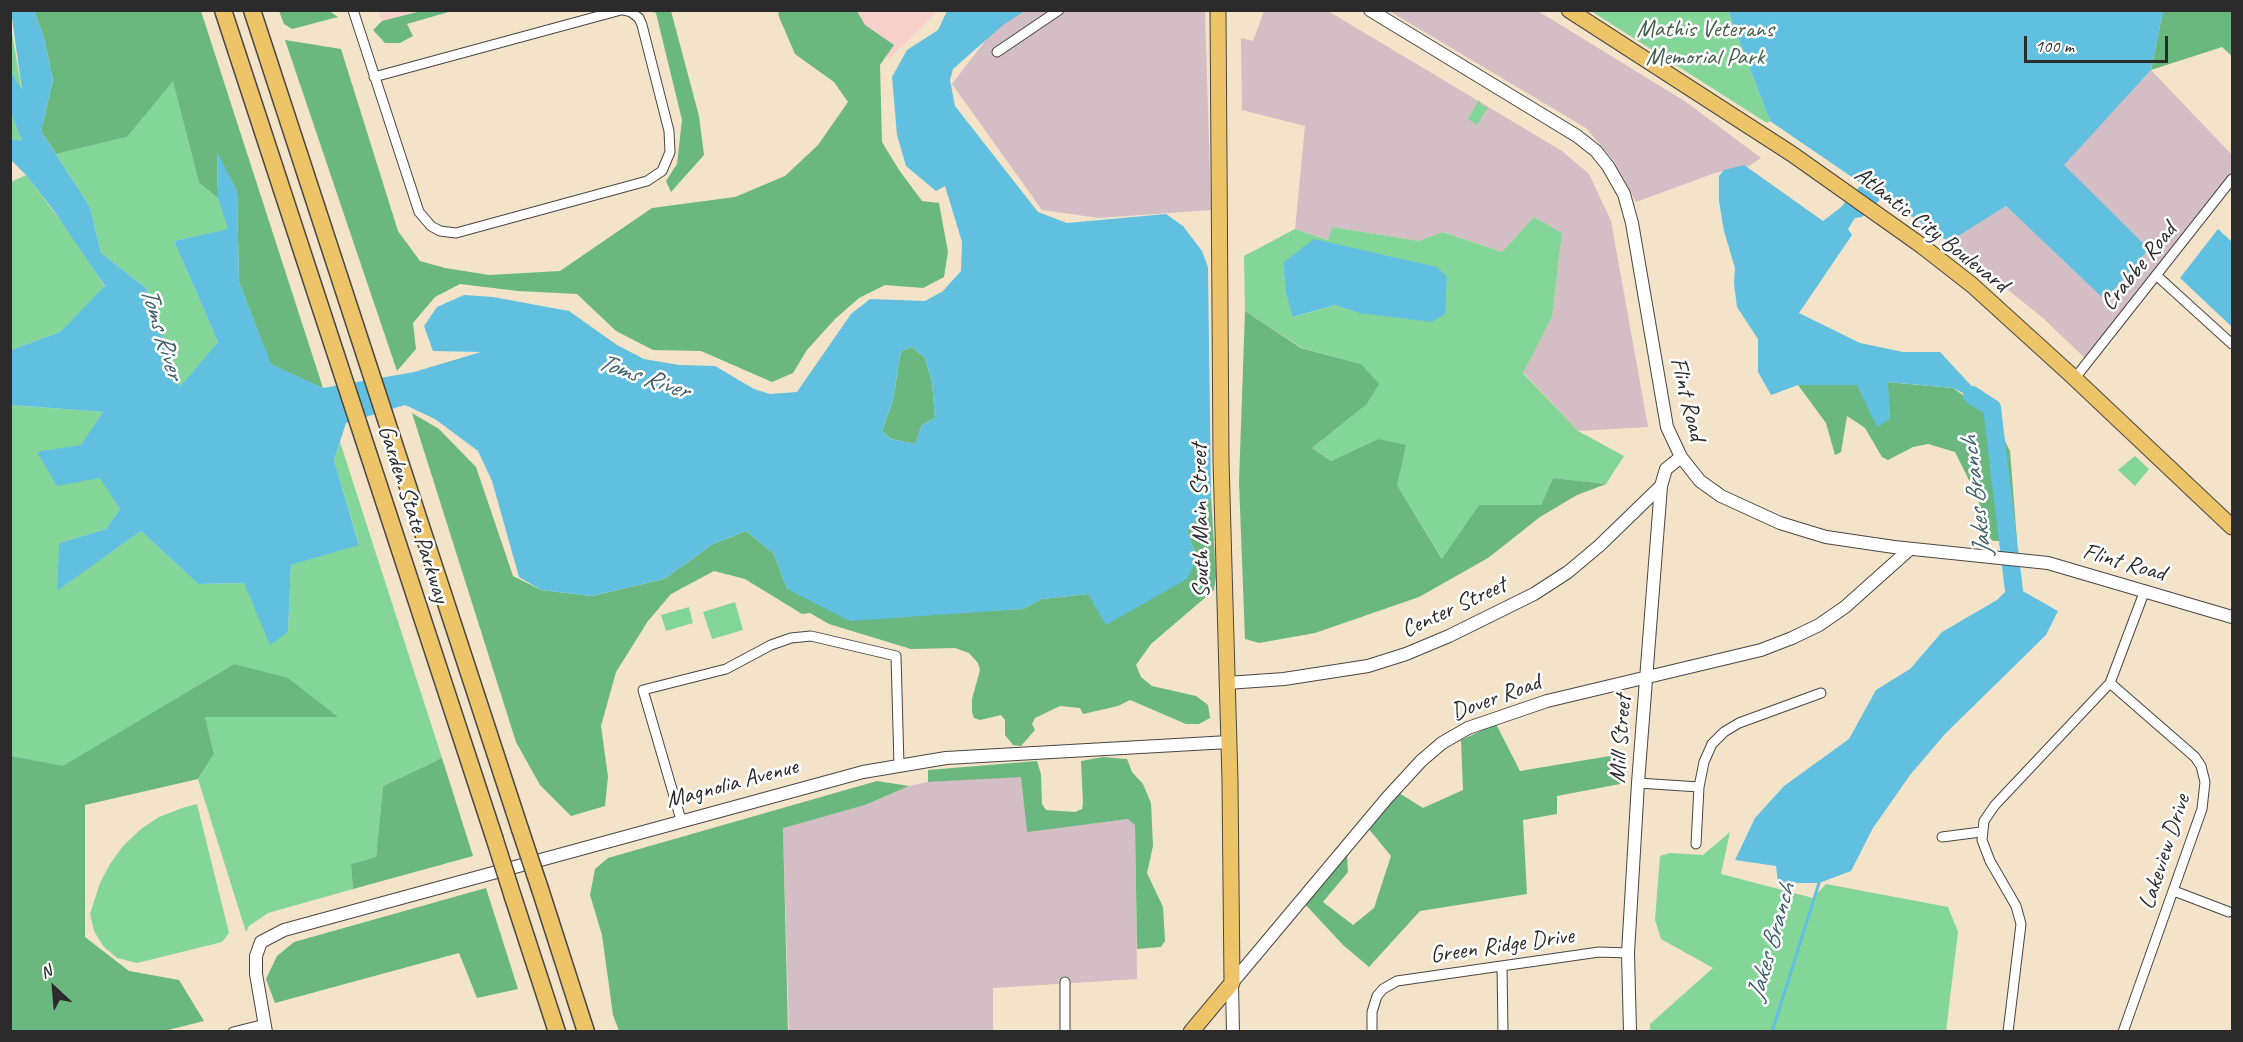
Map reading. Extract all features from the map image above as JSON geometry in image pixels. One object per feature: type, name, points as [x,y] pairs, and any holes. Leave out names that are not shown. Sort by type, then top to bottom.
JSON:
[{"type":"highway","name":"Garden State Parkway","points":[[223,10],[557,1032]]},
{"type":"highway","name":"Garden State Parkway","points":[[252,10],[586,1032]]},
{"type":"main road","name":"South Main Street","points":[[1218,10],[1221,460],[1232,983]]},
{"type":"main road","name":"Atlantic City Boulevard","points":[[1569,10],[1827,178],[1886,219],[1972,285],[2232,527]]},
{"type":"main road","name":"Dover Road","points":[[1191,1032],[1232,983]]},
{"type":"street","points":[[352,10],[356,20],[374,77],[419,212],[431,226],[440,231],[456,233],[647,181],[656,177],[666,166],[670,152],[669,131],[642,25],[631,12],[622,10],[374,77]]},
{"type":"street","points":[[997,52],[1059,10]]},
{"type":"street","name":"Flint Road","points":[[1370,10],[1578,136],[1596,151],[1608,166],[1624,194],[1632,223],[1663,407],[1672,442],[1700,481],[1721,496],[1780,523],[1851,542],[2048,563],[2232,617]]},
{"type":"street","name":"Crabbe Road","points":[[2074,378],[2232,179]]},
{"type":"street","points":[[2156,275],[2232,345]]},
{"type":"street","name":"Mill Street","points":[[1630,1032],[1628,953],[1638,783],[1661,486],[1666,470],[1681,457]]},
{"type":"street","name":"Center Street","points":[[1227,683],[1284,679],[1368,666],[1406,654],[1449,636],[1534,594],[1568,572],[1599,546],[1661,486]]},
{"type":"street","name":"Dover Road","points":[[1232,983],[1387,798],[1421,760],[1442,743],[1468,728],[1547,701],[1761,650],[1792,638],[1819,625],[1845,607],[1910,549]]},
{"type":"street","points":[[2008,1032],[2021,924],[2016,906],[1990,861],[1981,832],[1984,821],[1995,805],[2110,683],[2145,590]]},
{"type":"street","points":[[681,820],[643,690],[726,669],[771,645],[791,638],[811,636],[896,656],[899,765]]},
{"type":"street","name":"Lakeview Drive","points":[[2110,683],[2195,757],[2205,782],[2203,801],[2174,891],[2124,1032]]},
{"type":"street","points":[[1696,844],[1699,787],[1704,762],[1712,744],[1724,732],[1739,723],[1821,693]]},
{"type":"street","name":"Magnolia Avenue","points":[[266,1028],[256,974],[256,956],[261,942],[284,930],[852,774],[946,758],[1228,742]]},
{"type":"street","points":[[1638,783],[1699,787]]},
{"type":"street","points":[[1942,837],[1981,832]]},
{"type":"street","points":[[2174,891],[2229,912]]},
{"type":"street","name":"Green Ridge Drive","points":[[1372,1032],[1374,1003],[1383,989],[1404,979],[1599,952],[1628,953]]},
{"type":"street","points":[[1502,967],[1503,1032]]},
{"type":"street","points":[[1065,982],[1065,1032]]},
{"type":"street","name":"South Main Street","points":[[1232,983],[1233,1032]]},
{"type":"street","points":[[233,1032],[266,1028]]},
{"type":"shaded area","points":[[378,10],[420,11],[382,21]]},
{"type":"shaded area","points":[[845,10],[938,11],[889,59],[845,14]]},
{"type":"shaded area","points":[[1026,11],[1205,11],[1211,210],[1099,218],[1042,210],[952,84],[995,28]]},
{"type":"shaded area","points":[[1264,11],[1328,11],[1562,151],[1589,174],[1611,221],[1648,427],[1578,431],[1523,372],[1552,317],[1562,233],[1534,217],[1502,252],[1444,232],[1419,241],[1332,227],[1329,240],[1295,229],[1305,126],[1242,110],[1241,38],[1253,41]]},
{"type":"shaded area","points":[[1389,11],[1538,11],[1686,102],[1761,158],[1749,166],[1715,173],[1636,202],[1614,161],[1586,128]]},
{"type":"shaded area","points":[[2151,70],[2232,155],[2232,182],[2089,362],[2044,319],[1949,242],[2006,206],[2105,299],[2149,249],[2063,165]]},
{"type":"shaded area","points":[[1021,776],[1027,831],[1128,819],[1135,824],[1137,979],[993,988],[993,1031],[789,1031],[783,827],[865,805],[909,786],[928,782]]},
{"type":"green space","points":[[34,11],[201,11],[323,388],[271,365],[239,282],[237,191],[217,154],[218,198],[199,183],[173,81],[127,137],[56,154],[41,131],[53,80],[44,38]]},
{"type":"green space","points":[[279,11],[329,11],[338,17],[292,29],[284,24]]},
{"type":"green space","points":[[421,11],[452,11],[407,24],[413,36],[400,43],[385,43],[373,30],[382,21]]},
{"type":"green space","points":[[651,11],[671,11],[699,116],[704,155],[671,192],[666,181],[677,164],[682,120],[656,13]]},
{"type":"green space","points":[[778,11],[857,11],[865,25],[894,45],[880,65],[882,142],[922,201],[939,203],[948,252],[944,277],[923,288],[885,285],[859,298],[835,319],[807,350],[793,373],[772,382],[701,351],[653,350],[616,331],[577,294],[518,291],[460,284],[435,297],[413,323],[416,349],[397,371],[285,40],[341,49],[398,231],[420,261],[445,268],[489,275],[560,271],[652,208],[735,197],[785,176],[818,145],[848,102],[834,82],[795,54]]},
{"type":"green space","name":"Mathis Veterans Memorial Park","points":[[1591,11],[1728,11],[1770,121],[1767,123]]},
{"type":"green space","points":[[2163,11],[2232,11],[2232,56],[2222,47],[2151,70]]},
{"type":"green space","points":[[10,21],[22,92],[11,72]]},
{"type":"green space","points":[[173,80],[199,183],[218,198],[229,229],[174,241],[218,342],[180,388],[146,288],[101,253],[90,207],[56,154],[127,137]]},
{"type":"green space","points":[[1479,100],[1482,106],[1488,107],[1477,125],[1468,119]]},
{"type":"green space","points":[[11,114],[20,136],[22,142],[11,139]]},
{"type":"green space","points":[[26,175],[76,241],[105,287],[60,332],[11,350],[11,182]]},
{"type":"green space","points":[[1534,217],[1562,233],[1552,317],[1523,373],[1578,431],[1624,456],[1606,484],[1553,478],[1541,505],[1479,505],[1443,560],[1397,485],[1378,439],[1331,461],[1312,448],[1366,405],[1361,364],[1302,348],[1245,311],[1244,256],[1295,229],[1328,240],[1332,227],[1419,241],[1443,232],[1502,252]],"holes":[[[1283,263],[1359,313],[1335,305],[1294,317],[1286,294]]]},
{"type":"green space","points":[[1245,311],[1301,348],[1361,364],[1379,384],[1366,405],[1312,448],[1331,461],[1378,439],[1406,445],[1397,485],[1442,559],[1479,505],[1541,505],[1553,478],[1606,484],[1577,495],[1540,517],[1488,558],[1419,597],[1315,633],[1259,643],[1245,639],[1239,482]]},
{"type":"green space","points":[[912,347],[925,358],[932,382],[935,418],[922,425],[915,444],[891,439],[882,431],[893,400],[901,351]]},
{"type":"green space","points":[[1887,382],[1953,388],[1992,416],[2010,451],[2017,541],[1993,541],[1989,537],[1977,496],[1955,452],[1928,444],[1913,447],[1888,460],[1882,457],[1865,428],[1847,416],[1841,452],[1835,455],[1826,423],[1798,385],[1857,385],[1890,419]]},
{"type":"green space","points":[[11,405],[103,412],[82,445],[120,509],[106,529],[59,543],[58,590],[141,531],[198,584],[244,583],[288,632],[291,565],[359,544],[334,460],[340,442],[442,758],[383,786],[376,857],[351,864],[353,889],[268,913],[249,926],[246,932],[198,779],[214,754],[205,717],[234,664],[63,767],[11,756]]},
{"type":"green space","points":[[412,413],[439,429],[476,467],[513,576],[541,590],[592,596],[664,579],[713,544],[746,531],[774,554],[787,589],[952,613],[1023,609],[1042,599],[1088,594],[1197,559],[1187,531],[1211,497],[1216,576],[1214,590],[1151,644],[1136,665],[1141,677],[1152,686],[1196,696],[1208,705],[1210,718],[1199,724],[1186,724],[1130,700],[1118,706],[1083,714],[1080,708],[1060,706],[1035,718],[1032,724],[1035,730],[1021,746],[1013,745],[1005,735],[1005,720],[1001,715],[980,720],[974,718],[972,699],[980,670],[978,663],[969,653],[955,648],[911,649],[829,624],[810,613],[802,614],[745,579],[714,571],[671,594],[648,621],[616,672],[601,726],[608,777],[605,806],[571,816],[540,785],[516,742]]},
{"type":"green space","points":[[2135,456],[2149,469],[2135,486],[2118,470]]},
{"type":"green space","points":[[735,602],[743,630],[712,639],[703,612]]},
{"type":"green space","points":[[689,607],[693,623],[666,631],[661,615]]},
{"type":"green space","points":[[234,664],[288,678],[338,717],[205,717],[214,754],[198,779],[85,805],[85,937],[129,971],[179,980],[204,1021],[164,1031],[11,1031],[11,756],[63,766]]},
{"type":"green space","points":[[1496,724],[1520,771],[1622,754],[1620,784],[1557,796],[1557,814],[1523,820],[1527,894],[1420,911],[1369,967],[1343,945],[1304,903],[1347,853],[1348,872],[1323,902],[1353,925],[1374,908],[1391,856],[1368,828],[1399,793],[1423,808],[1463,790],[1461,740]]},
{"type":"green space","points":[[1103,757],[1127,759],[1132,772],[1143,784],[1151,803],[1153,846],[1147,873],[1163,907],[1165,941],[1161,947],[1137,949],[1135,825],[1128,819],[1027,832],[1021,777],[928,782],[928,770],[1037,761],[1041,774],[1042,804],[1046,810],[1075,812],[1082,809],[1083,803],[1081,761]]},
{"type":"green space","points":[[442,758],[473,856],[353,889],[351,864],[376,857],[383,786]]},
{"type":"green space","points":[[877,781],[909,786],[865,805],[783,828],[788,1031],[619,1031],[613,1015],[602,935],[590,895],[595,869],[608,858]]},
{"type":"green space","points":[[197,804],[229,933],[222,942],[137,963],[117,958],[103,946],[94,931],[90,914],[100,883],[123,846],[141,829],[159,817]]},
{"type":"green space","points":[[1730,832],[1721,874],[1813,898],[1826,884],[1948,907],[1958,932],[1946,1031],[1650,1031],[1650,1024],[1713,968],[1661,939],[1655,920],[1660,856],[1670,853],[1703,855]]},
{"type":"green space","points":[[486,888],[518,989],[477,998],[459,953],[275,1003],[266,979],[277,956],[294,942]]},
{"type":"water","name":"Toms River","points":[[11,11],[34,11],[44,38],[53,80],[41,131],[90,207],[101,253],[146,288],[180,387],[218,342],[174,241],[228,229],[218,198],[217,152],[237,191],[239,282],[271,364],[323,388],[414,372],[481,352],[433,351],[424,326],[437,307],[464,295],[493,297],[569,311],[617,345],[644,359],[679,365],[715,366],[754,389],[770,394],[797,392],[851,314],[870,299],[925,301],[943,291],[961,271],[962,242],[945,186],[936,191],[906,166],[897,135],[892,77],[907,50],[938,30],[947,11],[1025,11],[1003,25],[953,69],[950,80],[955,106],[1038,212],[1067,223],[1166,214],[1183,226],[1202,251],[1208,267],[1211,497],[1187,531],[1197,559],[1187,579],[1106,625],[1088,594],[1042,599],[1023,609],[850,621],[787,589],[774,554],[746,531],[713,544],[664,579],[592,596],[541,590],[519,577],[492,481],[478,451],[435,419],[405,405],[346,423],[334,460],[359,545],[291,565],[288,632],[270,645],[244,583],[198,584],[141,531],[57,591],[59,543],[106,529],[120,509],[100,478],[57,486],[37,452],[81,445],[103,412],[11,405],[11,350],[60,332],[105,286],[54,211],[11,160],[11,139],[22,141],[11,114],[11,72],[22,90]],"holes":[[[912,347],[925,358],[932,382],[935,418],[922,425],[915,444],[891,439],[882,431],[893,400],[901,351]]]},
{"type":"water","points":[[1728,11],[2163,11],[2151,70],[2064,165],[2149,249],[2105,300],[2006,206],[1949,242],[1883,197],[1862,217],[1855,218],[1848,229],[1852,235],[1799,313],[1860,343],[1903,352],[1940,352],[1992,408],[1953,388],[1888,382],[1890,419],[1877,427],[1857,385],[1798,385],[1771,395],[1758,372],[1758,339],[1737,307],[1734,284],[1735,268],[1724,231],[1719,201],[1719,176],[1724,170],[1744,165],[1823,221],[1840,208],[1862,184],[1770,121]]},
{"type":"water","points":[[2218,229],[2232,242],[2232,327],[2180,278]]},
{"type":"water","points":[[1314,239],[1437,267],[1447,277],[1445,314],[1432,322],[1359,313],[1335,305],[1293,317],[1286,294],[1283,263]]},
{"type":"water","points":[[2012,585],[2058,611],[2046,635],[1945,734],[1910,775],[1873,828],[1851,871],[1819,883],[1778,883],[1776,866],[1735,860],[1755,818],[1784,786],[1849,739],[1876,690],[1910,669],[1942,632],[1997,600]]},
{"type":"waterway","name":"Jakes Branch","points":[[1972,395],[1992,408],[2016,607]]},
{"type":"waterway","name":"Jakes Branch","points":[[1772,1032],[1819,883]]}]
